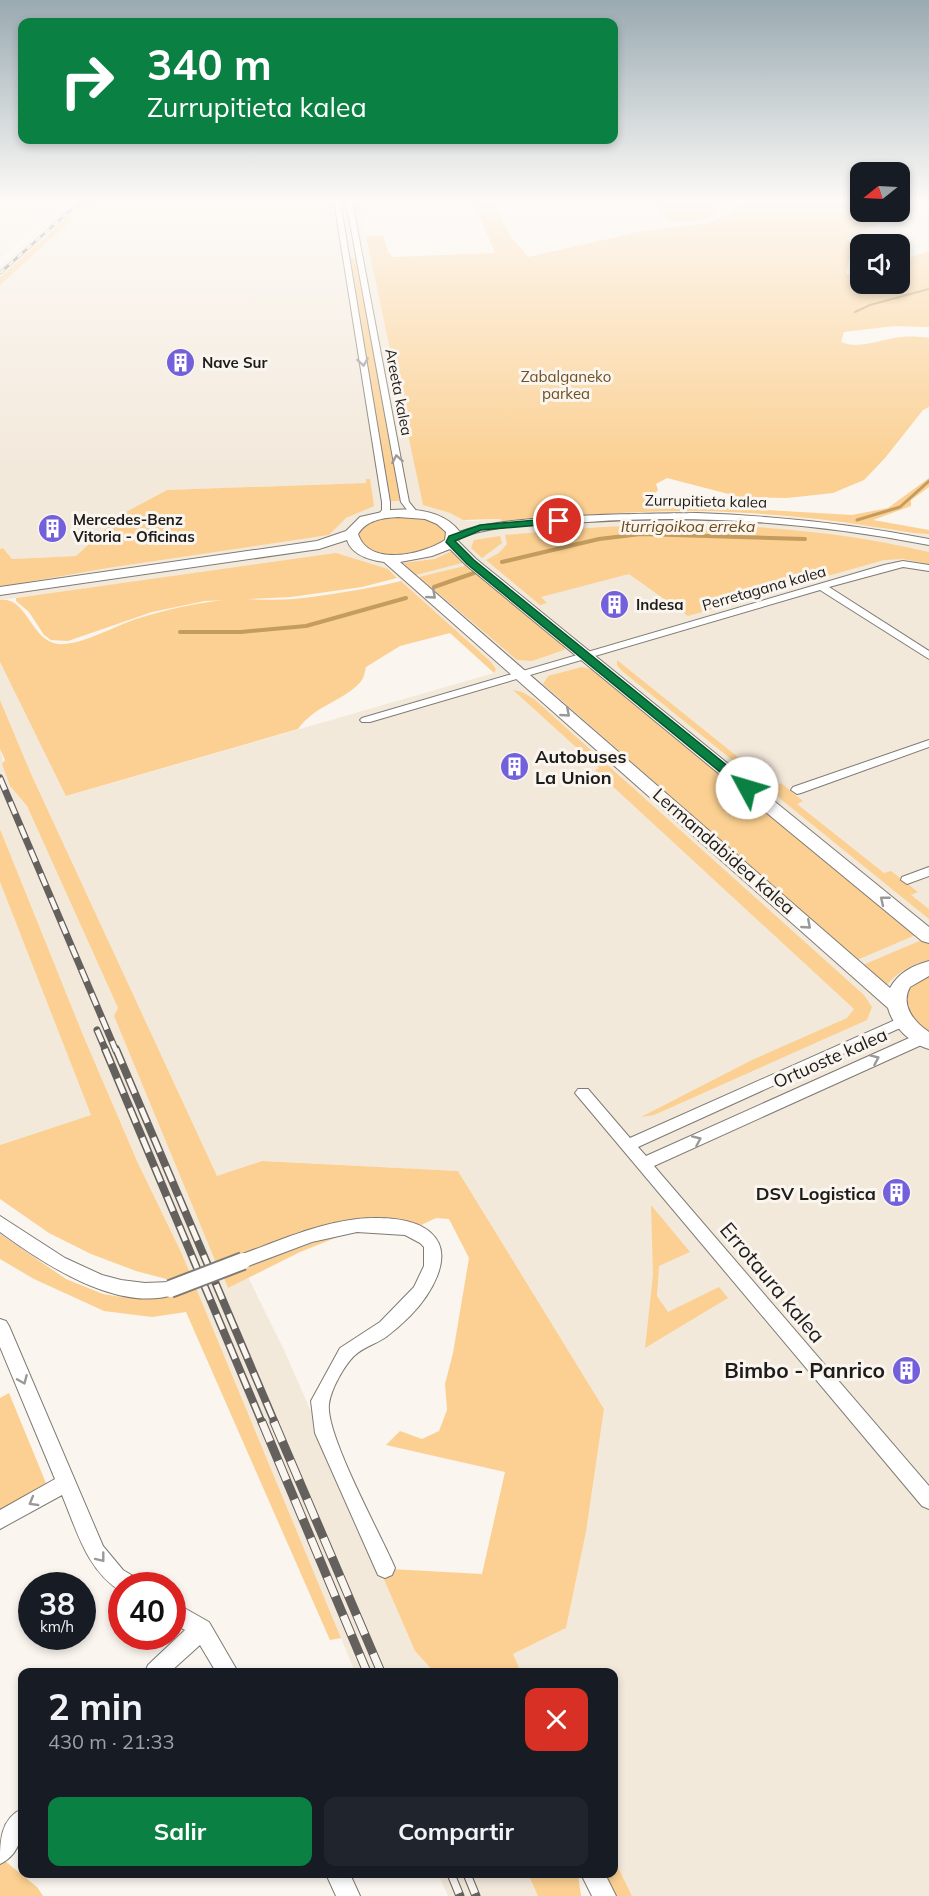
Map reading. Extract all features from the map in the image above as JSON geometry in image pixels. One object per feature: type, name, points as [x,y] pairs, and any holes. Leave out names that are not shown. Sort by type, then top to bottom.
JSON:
[{"type":"street","name":"Areeta kalea","points":[[351,289],[386,502],[386,511],[382,515]]},
{"type":"street","name":"Areeta kalea","points":[[365,289],[405,502],[414,513]]},
{"type":"street","points":[[353,540],[357,525],[382,515],[414,513],[442,521],[449,526],[452,540],[471,562],[929,937]]},
{"type":"street","name":"Zurrupitieta kalea","points":[[442,521],[480,528],[647,515],[720,515],[817,522],[929,542]]},
{"type":"street","name":"Zurrupitieta kalea","points":[[452,540],[480,528]]},
{"type":"street","points":[[907,537],[929,536]]},
{"type":"street","points":[[0,591],[353,540],[374,555],[388,558],[426,555],[437,552],[452,540]]},
{"type":"street","name":"Lermandabidea kalea","points":[[388,558],[522,674],[900,1013],[926,1040]]},
{"type":"street","name":"Perretagana kalea","points":[[366,720],[897,565],[929,568]]},
{"type":"street","points":[[822,587],[929,656]]},
{"type":"street","points":[[797,789],[929,743]]},
{"type":"street","points":[[907,880],[929,871]]},
{"type":"street","points":[[900,1013],[896,994],[900,985],[907,978],[929,968]]},
{"type":"street","name":"Ortuoste kalea","points":[[628,1145],[738,1095],[900,1013]]},
{"type":"street","name":"Ortuoste kalea","points":[[644,1164],[926,1040]]},
{"type":"street","name":"Errotaura kalea","points":[[583,1093],[929,1500]]},
{"type":"street","points":[[738,1095],[754,1114]]},
{"type":"street","points":[[0,1223],[47,1258],[80,1275],[129,1290],[151,1292],[170,1289],[308,1237],[354,1225],[399,1226],[415,1230],[427,1237],[434,1246],[435,1258],[431,1272],[418,1294],[381,1330],[346,1352],[320,1402],[324,1433],[385,1568]]},
{"type":"street","points":[[0,1326],[96,1552],[113,1572]]},
{"type":"street","points":[[0,1520],[66,1483]]},
{"type":"street","points":[[186,1619],[202,1629],[226,1668]]},
{"type":"street","points":[[158,1668],[202,1629]]},
{"type":"street","points":[[0,1852],[18,1826]]},
{"type":"street","points":[[340,1878],[348,1896]]},
{"type":"street","points":[[595,1878],[604,1896]]},
{"type":"shaded area","points":[[0,289],[379,289],[424,505],[450,513],[463,520],[500,519],[503,522],[642,512],[694,511],[794,517],[929,534],[929,1896],[632,1896],[618,1867],[618,1668],[519,1668],[513,1654],[566,1628],[586,1532],[604,1409],[458,1171],[262,1161],[217,1177],[32,776],[0,700],[0,662],[67,796],[494,673],[496,669],[388,569],[359,562],[343,555],[0,600],[0,587],[108,568],[329,535],[340,522],[354,514],[366,483],[167,490],[122,514],[76,556],[12,559],[3,548],[0,549]]},
{"type":"shaded area","points":[[0,749],[10,786],[27,806],[118,1008],[114,1016],[228,1288],[248,1277],[285,1352],[415,1651],[430,1668],[353,1668],[182,1254],[137,1161],[83,1035],[0,829]]},
{"type":"shaded area","points":[[0,882],[91,1115],[0,1145]]},
{"type":"shaded area","points":[[440,1878],[530,1878],[538,1896],[448,1896]]},
{"type":"green space","points":[[355,289],[362,289],[400,501],[390,501]]},
{"type":"green space","name":"Zabalganeko parkea","points":[[377,289],[850,289],[850,294],[910,294],[910,289],[929,289],[929,327],[894,326],[844,332],[841,342],[854,345],[903,337],[929,338],[929,407],[923,410],[885,458],[864,480],[833,493],[787,498],[740,497],[667,478],[656,484],[658,490],[646,503],[647,507],[698,506],[852,515],[888,508],[929,478],[929,487],[911,500],[911,506],[873,520],[929,530],[929,534],[812,518],[717,511],[626,513],[503,522],[500,519],[463,520],[450,513],[423,505]]},
{"type":"green space","points":[[366,479],[370,479],[374,506],[346,518],[329,535],[108,568],[0,587],[0,549],[3,548],[12,559],[76,556],[122,514],[167,490],[366,483]]},
{"type":"green space","points":[[383,517],[426,518],[442,528],[447,537],[440,546],[416,554],[387,555],[371,551],[356,539],[357,534],[366,524]]},
{"type":"green space","points":[[673,524],[770,528],[866,539],[929,552],[929,564],[903,559],[884,560],[688,616],[629,574],[541,597],[547,603],[540,605],[486,560],[499,553],[507,544],[505,535]]},
{"type":"green space","points":[[500,536],[502,543],[482,558],[471,548],[474,540]]},
{"type":"green space","points":[[452,551],[466,562],[416,575],[403,563],[435,559]]},
{"type":"green space","points":[[336,553],[388,569],[397,578],[362,587],[291,597],[205,601],[152,612],[68,641],[51,640],[44,635],[29,612],[16,601],[16,598]]},
{"type":"green space","points":[[469,565],[566,647],[564,650],[532,661],[517,660],[419,577]]},
{"type":"green space","points":[[401,581],[491,662],[496,669],[494,673],[450,633],[400,646],[366,667],[363,679],[356,687],[313,714],[298,729],[66,796],[0,662],[0,600],[17,605],[41,635],[49,641],[67,644],[87,639],[136,619],[191,605],[234,599],[294,599],[348,592]]},
{"type":"green space","points":[[617,660],[774,786],[781,783],[803,801],[797,804],[884,873],[891,871],[918,892],[911,895],[929,909],[929,919],[622,671],[617,665]]},
{"type":"green space","points":[[582,667],[594,670],[918,934],[857,960],[543,684],[548,676]]},
{"type":"green space","points":[[513,690],[534,699],[864,995],[872,1007],[867,1020],[654,1115],[641,1117],[752,1060],[847,1018],[854,1009],[595,770],[599,768]]},
{"type":"green space","points":[[0,700],[32,776],[217,1176],[262,1161],[458,1171],[604,1409],[586,1532],[566,1628],[513,1654],[519,1668],[430,1668],[415,1651],[382,1575],[391,1569],[482,1574],[505,1472],[386,1445],[400,1431],[422,1439],[439,1431],[447,1410],[445,1384],[453,1353],[469,1258],[449,1219],[436,1218],[419,1226],[376,1220],[217,1265],[114,1016],[118,1008],[27,806],[10,786],[2,764],[5,760],[0,749]]},
{"type":"green space","points":[[0,829],[83,1035],[137,1161],[182,1254],[341,1638],[330,1640],[186,1312],[152,1317],[104,1311],[34,1279],[0,1259],[0,1234],[66,1279],[103,1294],[128,1298],[152,1297],[184,1276],[170,1280],[136,1271],[91,1254],[49,1233],[0,1199],[0,1145],[91,1115],[0,882]]},
{"type":"green space","points":[[924,939],[929,944],[929,960],[905,969],[886,986],[863,965]]},
{"type":"green space","points":[[929,975],[929,1033],[912,1018],[906,1002],[911,988]]},
{"type":"green space","points":[[651,1205],[690,1252],[659,1266],[657,1296],[668,1312],[719,1287],[728,1298],[645,1348],[653,1275]]},
{"type":"green space","points":[[345,1234],[300,1252],[228,1288],[223,1276],[332,1236]]},
{"type":"green space","points":[[9,1393],[48,1488],[0,1519],[0,1398]]},
{"type":"green space","points":[[0,1857],[18,1872],[18,1878],[26,1878],[37,1887],[43,1896],[0,1896]]},
{"type":"green space","points":[[618,1867],[632,1896],[610,1896],[601,1878],[618,1878]]},
{"type":"green space","points":[[530,1878],[579,1878],[581,1896],[538,1896]]},
{"type":"waterway","points":[[855,312],[870,305],[927,289]]},
{"type":"waterway","name":"Iturrigoikoa erreka","points":[[857,520],[900,507],[929,481]]},
{"type":"waterway","name":"Iturrigoikoa erreka","points":[[502,562],[599,539],[641,534],[805,539]]},
{"type":"waterway","name":"Iturrigoikoa erreka","points":[[434,587],[474,573]]},
{"type":"waterway","name":"Iturrigoikoa erreka","points":[[180,632],[241,632],[306,626],[406,598]]},
{"type":"railway","points":[[0,778],[116,1051]]},
{"type":"railway","points":[[97,1030],[106,1051]]},
{"type":"railway","points":[[105,1049],[262,1423]]},
{"type":"railway","points":[[116,1049],[275,1423]]},
{"type":"railway","points":[[262,1422],[365,1668]]},
{"type":"railway","points":[[274,1422],[379,1668]]},
{"type":"railway","points":[[453,1878],[460,1896]]},
{"type":"railway","points":[[469,1878],[476,1896]]},
{"type":"place","name":"Nave Sur","points":[[181,362]]},
{"type":"place","name":"Mercedes-Benz Vitoria - Oficinas","points":[[52,528]]},
{"type":"place","name":"Indesa","points":[[615,604]]},
{"type":"place","name":"Autobuses La Union","points":[[514,766]]},
{"type":"place","name":"DSV Logistica","points":[[897,1193]]},
{"type":"place","name":"Bimbo - Panrico","points":[[906,1370]]},
{"type":"route","points":[[559,521],[480,528],[465,532],[453,538],[451,542],[471,562],[747,788]]}]
